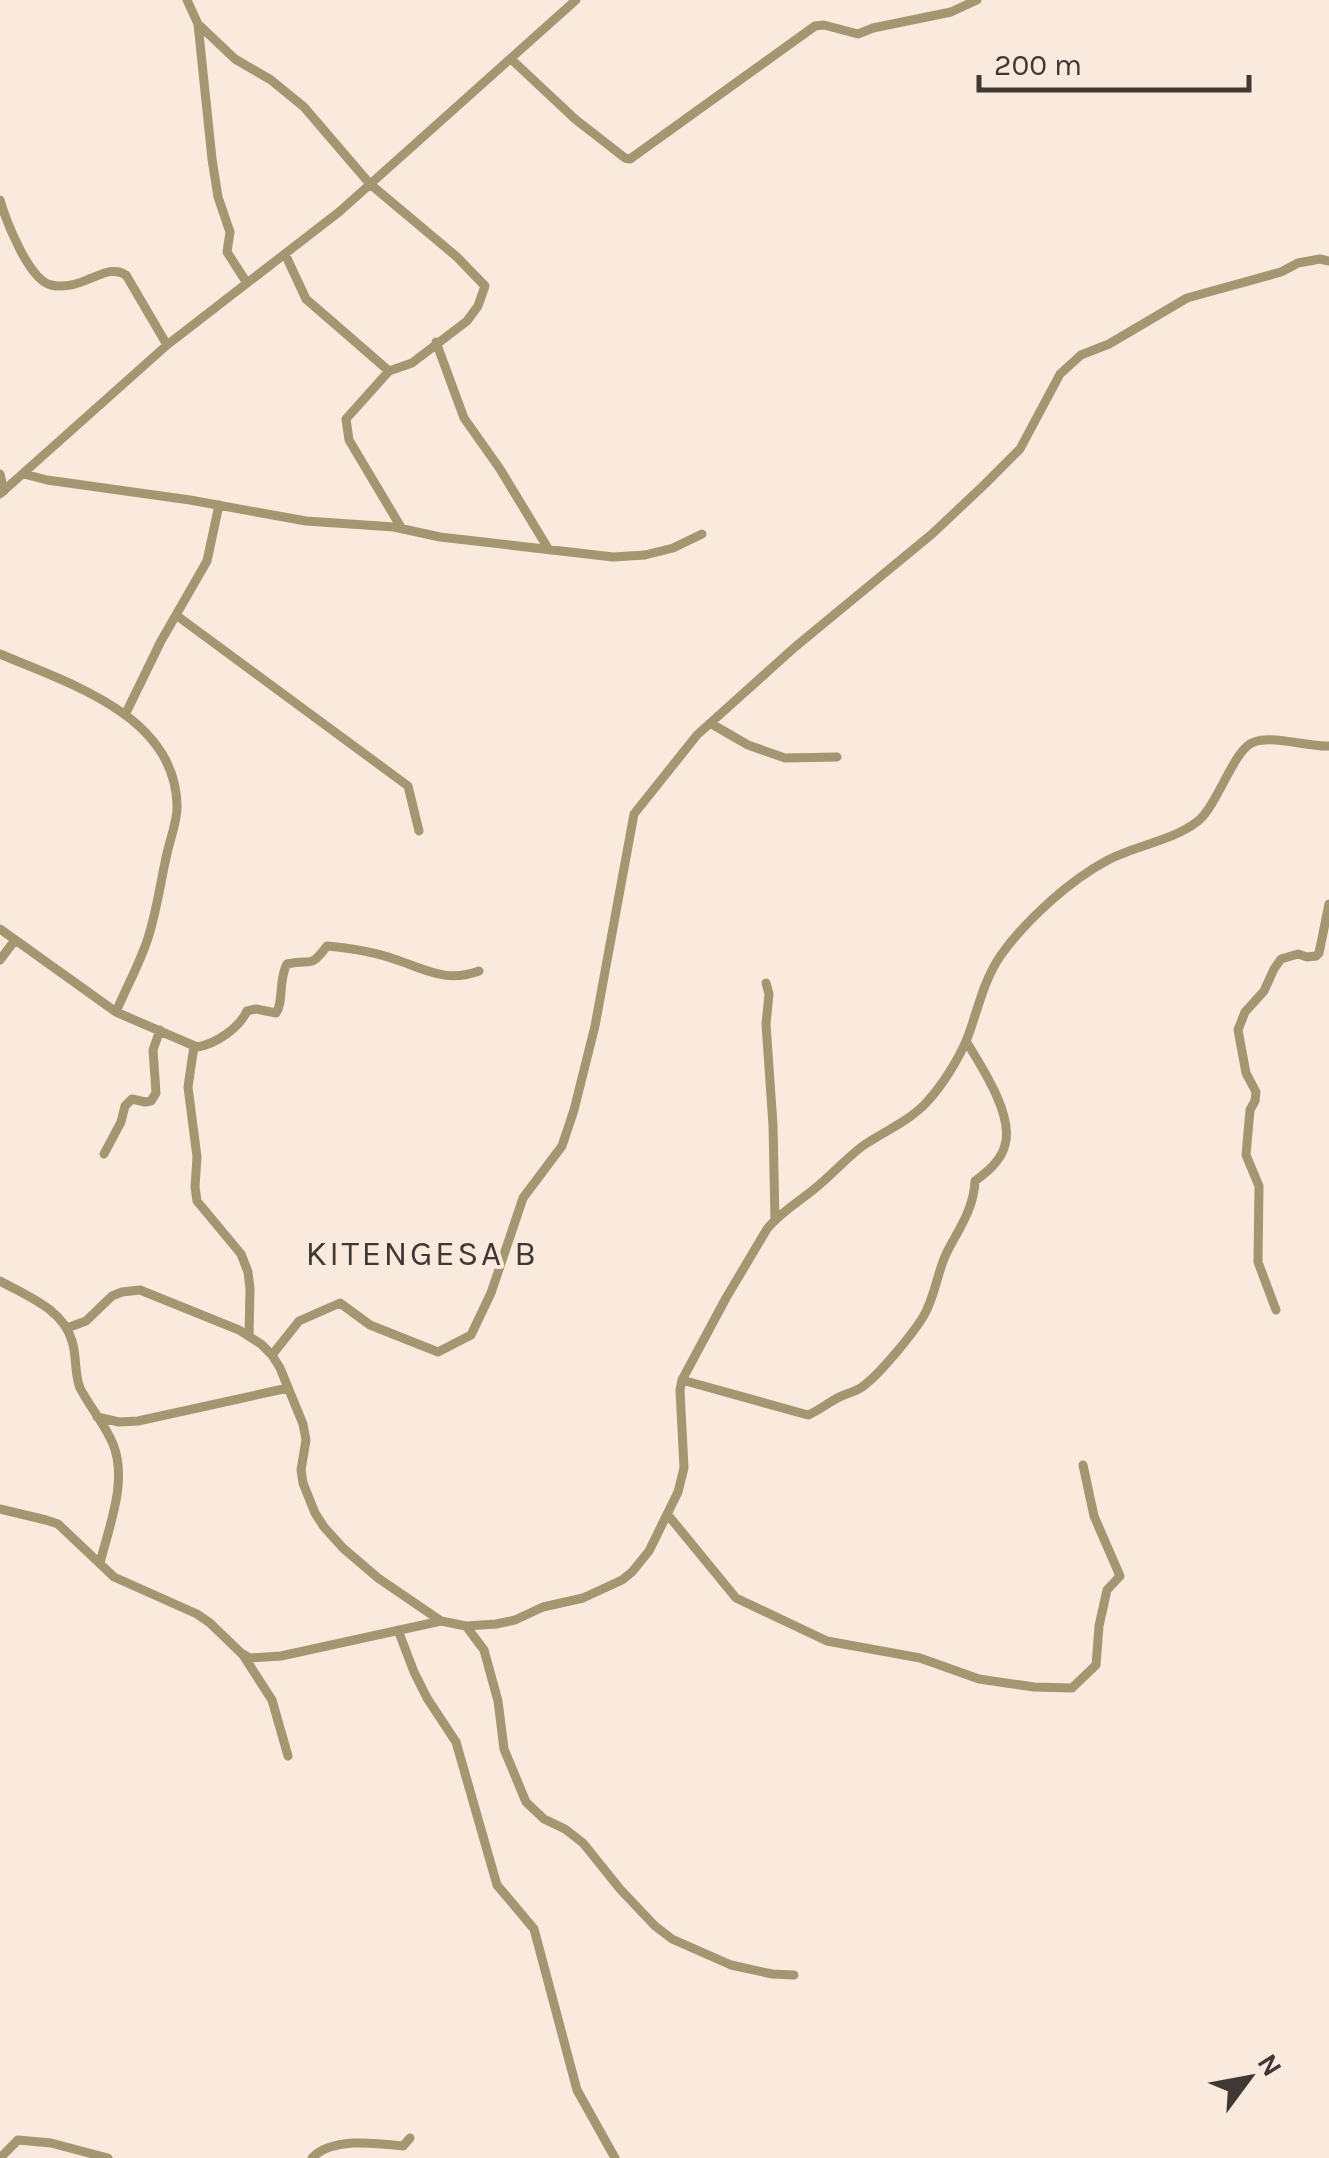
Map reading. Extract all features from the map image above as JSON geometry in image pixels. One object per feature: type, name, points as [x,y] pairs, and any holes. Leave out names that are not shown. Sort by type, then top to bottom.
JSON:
[{"type":"street","points":[[188,0],[198,24],[212,159],[218,198],[230,232],[228,252],[247,283]]},
{"type":"street","points":[[2,493],[167,345],[370,184],[576,0]]},
{"type":"street","points":[[511,59],[575,119],[630,160],[815,26],[858,34],[935,16],[977,0]]},
{"type":"street","points":[[198,24],[235,59],[272,80],[304,107],[370,184],[458,257],[484,286],[478,306],[466,321],[412,363],[389,371],[346,419],[349,440],[402,529]]},
{"type":"street","points":[[0,200],[8,228],[42,281],[49,285],[78,284],[119,271],[126,275],[167,345]]},
{"type":"street","points":[[285,254],[306,299],[389,371]]},
{"type":"street","points":[[272,1355],[299,1321],[340,1303],[370,1325],[438,1352],[472,1335],[492,1293],[524,1198],[562,1146],[574,1110],[595,1026],[634,814],[698,734],[795,647],[932,534],[1020,449],[1060,374],[1081,355],[1109,344],[1187,298],[1281,272],[1298,263],[1329,261]]},
{"type":"street","points":[[436,342],[464,418],[549,550]]},
{"type":"street","points":[[0,474],[2,493]]},
{"type":"street","points":[[24,474],[306,521],[402,529],[613,557],[645,555],[702,534]]},
{"type":"street","points":[[125,715],[207,561],[220,506]]},
{"type":"street","points":[[176,615],[408,786],[418,831]]},
{"type":"street","points":[[0,654],[98,697],[125,715],[157,744],[172,773],[178,807],[148,940],[116,1012]]},
{"type":"street","points":[[710,724],[748,745],[785,758],[837,756]]},
{"type":"street","points":[[67,1328],[86,1321],[112,1296],[140,1290],[249,1336],[272,1355],[303,1424],[303,1483],[324,1528],[360,1564],[441,1620],[466,1626],[496,1624],[583,1598],[632,1572],[649,1551],[668,1515],[684,1468],[682,1380],[748,1259],[775,1220],[838,1165],[927,1102],[966,1041],[990,972],[1031,921],[1077,880],[1108,860],[1196,823],[1210,809],[1248,744],[1270,741],[1329,746]]},
{"type":"street","points":[[1276,1310],[1258,1262],[1259,1186],[1246,1154],[1250,1110],[1256,1092],[1246,1072],[1238,1030],[1245,1012],[1264,990],[1281,959],[1320,953],[1329,904]]},
{"type":"street","points":[[0,930],[116,1012],[194,1046],[206,1046],[240,1025],[247,1011],[276,1014],[286,964],[309,964],[327,946],[377,954],[434,974],[463,977],[479,971]]},
{"type":"street","points":[[0,960],[15,940]]},
{"type":"street","points":[[766,983],[775,1220]]},
{"type":"street","points":[[104,1154],[132,1098],[151,1101],[156,1092],[153,1050],[160,1030]]},
{"type":"street","points":[[682,1380],[808,1415],[869,1382],[891,1356],[924,1315],[936,1279],[972,1202],[974,1181],[990,1171],[1006,1145],[999,1102],[966,1041]]},
{"type":"street","points":[[194,1046],[188,1087],[197,1201],[241,1254],[248,1272],[249,1336]]},
{"type":"street","points":[[0,1281],[54,1312],[67,1328],[74,1349],[76,1378],[113,1444],[119,1477],[100,1563]]},
{"type":"street","points":[[97,1417],[118,1422],[138,1420],[288,1388]]},
{"type":"street","points":[[668,1515],[736,1598],[827,1642],[920,1658],[979,1679],[1072,1688],[1096,1665],[1099,1626],[1108,1590],[1120,1576],[1094,1516],[1083,1466]]},
{"type":"street","points":[[0,1509],[58,1524],[122,1582],[148,1590],[210,1623],[241,1653],[272,1700],[288,1756]]},
{"type":"street","points":[[241,1653],[250,1658],[281,1656],[441,1620]]},
{"type":"street","points":[[466,1626],[484,1650],[498,1701],[504,1749],[526,1802],[544,1819],[582,1843],[620,1890],[672,1939],[731,1965],[794,1975]]},
{"type":"street","points":[[398,1630],[420,1685],[456,1742],[497,1885],[534,1929],[577,2090],[615,2158]]},
{"type":"street","points":[[312,2158],[316,2152],[358,2141],[403,2146],[410,2138]]},
{"type":"street","points":[[0,2158],[18,2140],[50,2143],[108,2158]]},
{"type":"district","name":"KITENGESA B","points":[[422,1253]]}]
